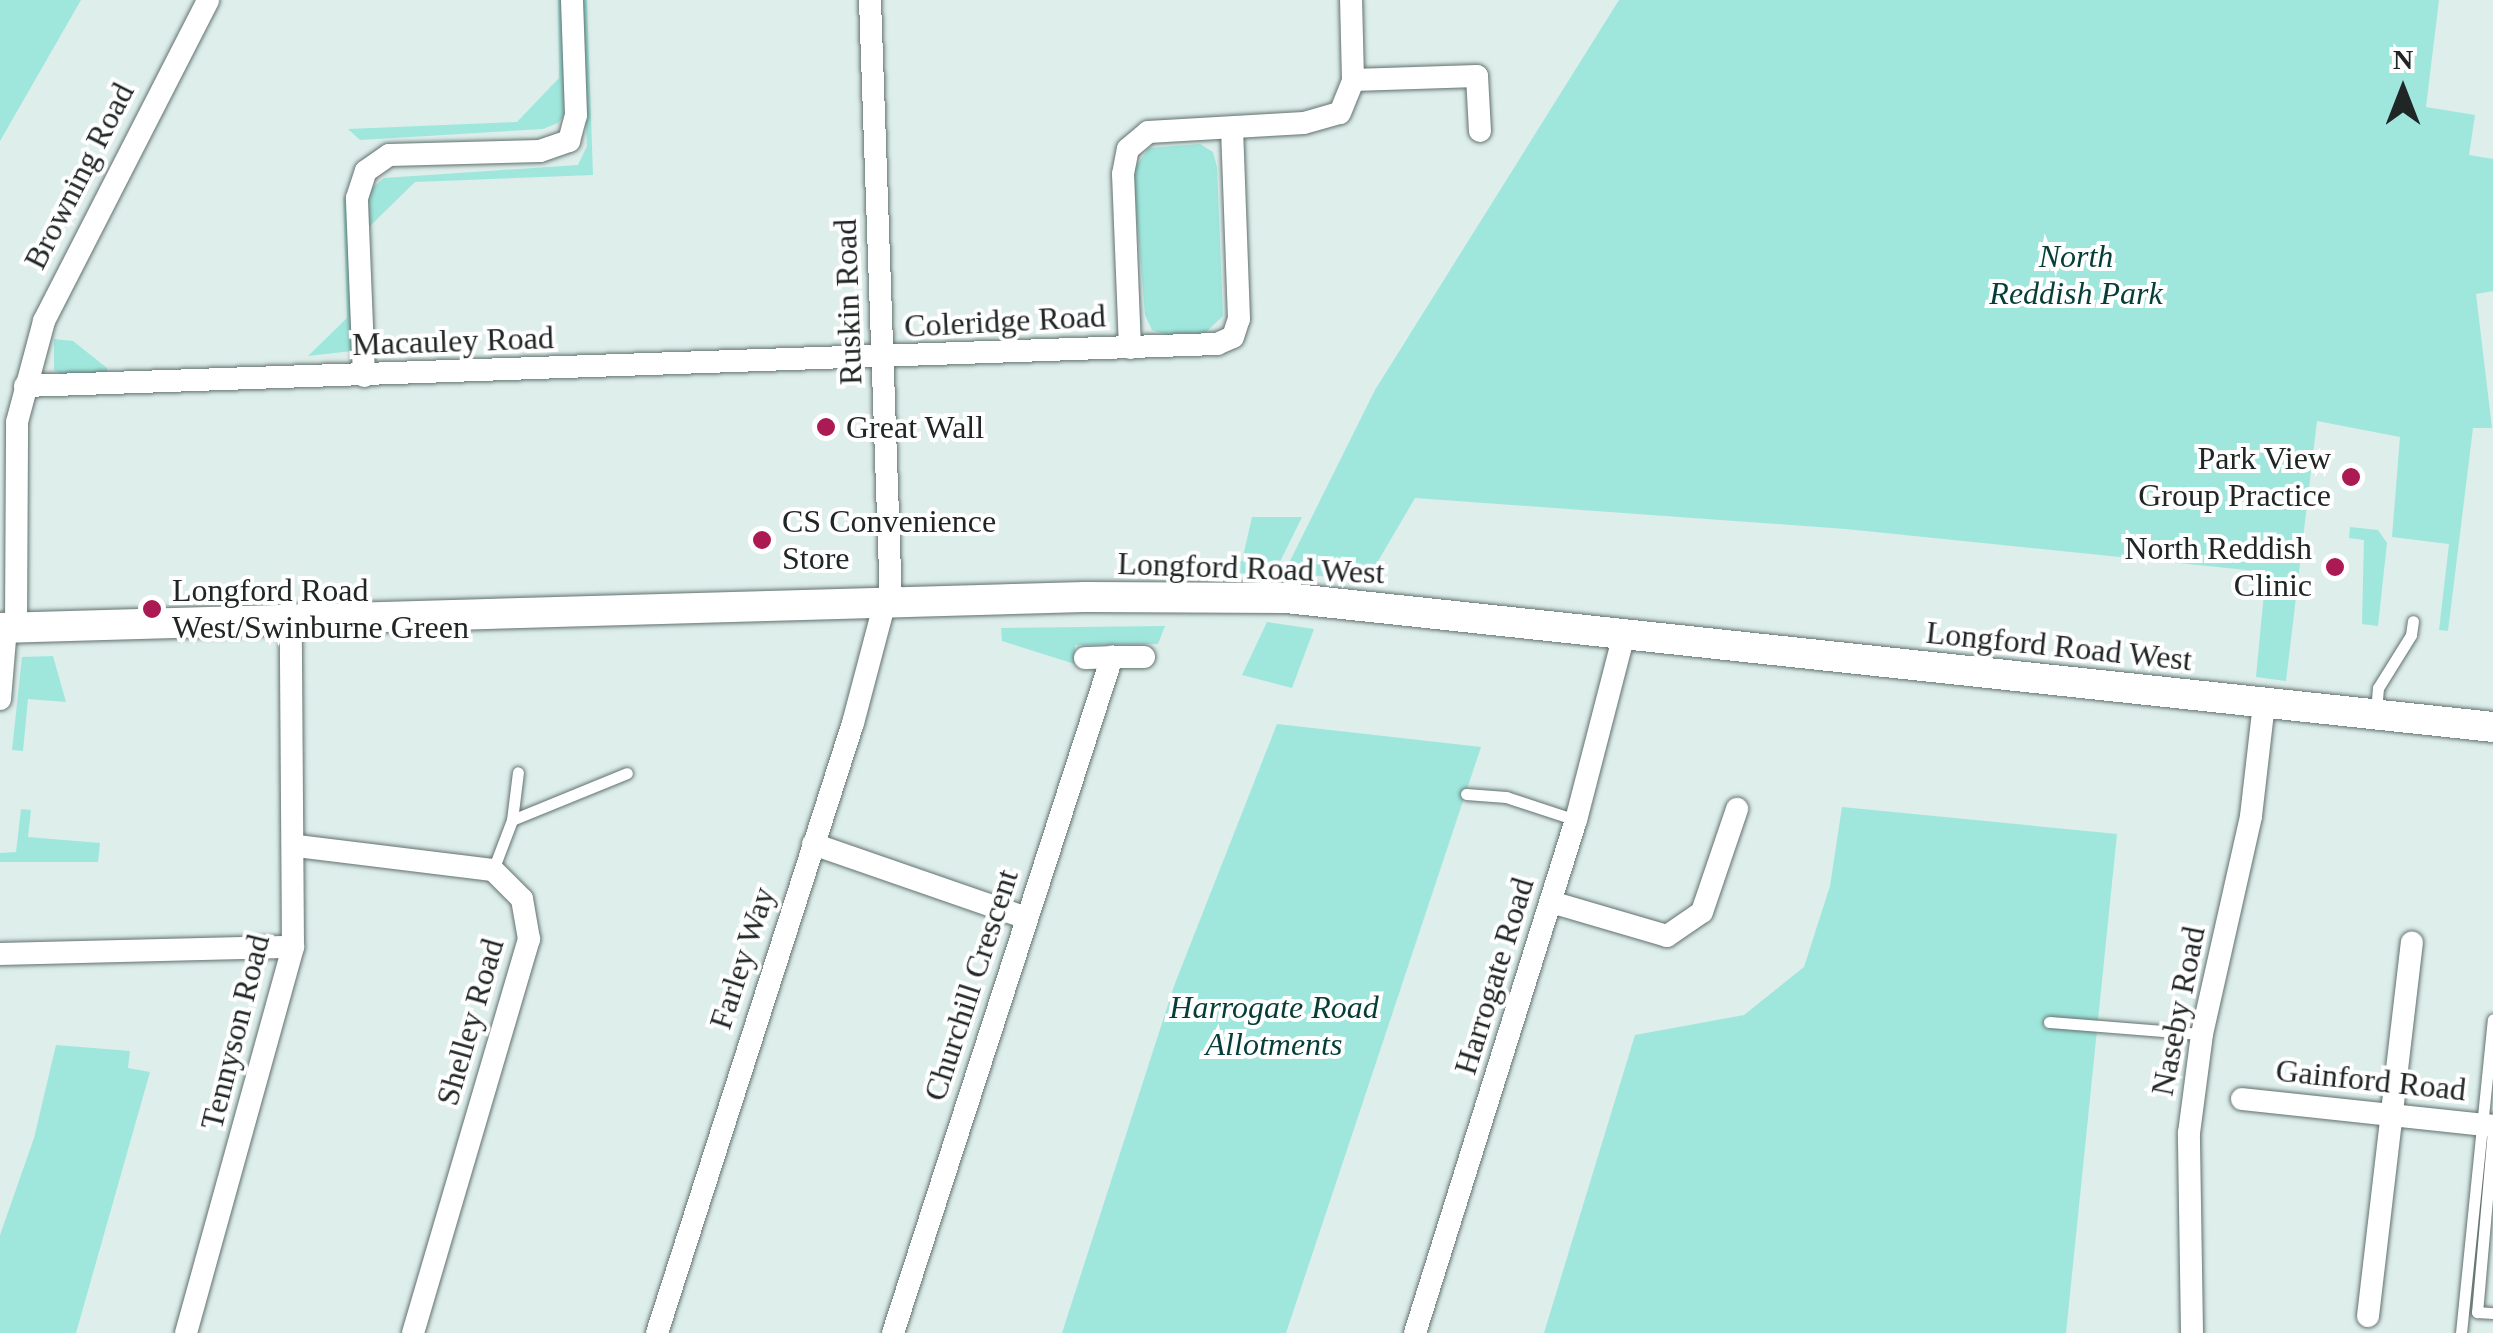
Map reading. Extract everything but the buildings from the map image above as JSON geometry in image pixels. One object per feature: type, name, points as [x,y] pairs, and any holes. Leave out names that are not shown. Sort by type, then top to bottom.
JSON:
[{"type":"street","name":"Browning Road","points":[[0,699],[13,491],[25,386],[55,294],[208,0]]},
{"type":"street","points":[[364,376],[357,198],[366,171],[389,155],[540,151],[569,142],[576,115],[572,0]]},
{"type":"street","name":"Ruskin Road","points":[[870,0],[888,602]]},
{"type":"street","points":[[1351,0],[1353,80],[1477,76],[1480,130]]},
{"type":"street","name":"Coleridge Road","points":[[1130,348],[1123,174],[1128,149],[1148,132],[1304,124],[1340,113],[1353,80]]},
{"type":"street","name":"Coleridge Road","points":[[882,360],[1216,344],[1233,336],[1239,319],[1232,128]]},
{"type":"street","name":"Macauley Road","points":[[25,386],[882,360]]},
{"type":"street","name":"Longford Road West","points":[[7,628],[888,602],[1286,598],[2493,727]]},
{"type":"street","name":"Farley Way","points":[[657,1333],[888,602]]},
{"type":"street","name":"Tennyson Road","points":[[186,1333],[293,947],[297,846],[291,621]]},
{"type":"street","name":"Harrogate Road","points":[[1414,1333],[1576,820],[1624,635]]},
{"type":"street","name":"Churchill Crescent","points":[[893,1333],[1112,657]]},
{"type":"street","points":[[1084,658],[1144,657]]},
{"type":"street","name":"Naseby Road","points":[[2192,1333],[2189,1133],[2202,1034],[2240,870],[2264,703]]},
{"type":"street","points":[[1551,902],[1667,936],[1702,912],[1737,809]]},
{"type":"street","points":[[813,844],[1027,918]]},
{"type":"street","points":[[297,846],[493,870]]},
{"type":"street","name":"Shelley Road","points":[[413,1333],[530,939],[522,899],[493,870]]},
{"type":"street","points":[[2368,1316],[2412,943]]},
{"type":"street","points":[[0,954],[293,947]]},
{"type":"street","name":"Gainford Road","points":[[2242,1100],[2489,1127]]},
{"type":"lane","points":[[2375,715],[2378,688],[2413,620]]},
{"type":"lane","points":[[493,870],[512,820],[518,772]]},
{"type":"lane","points":[[512,820],[627,773]]},
{"type":"lane","points":[[1466,794],[1506,797],[1576,820]]},
{"type":"lane","points":[[2493,1020],[2477,1312],[2493,1313]]},
{"type":"lane","points":[[2048,1022],[2202,1034]]},
{"type":"lane","points":[[2461,1333],[2489,1127]]},
{"type":"green space","points":[[0,0],[81,0],[0,141]]},
{"type":"green space","points":[[558,0],[563,0],[566,112],[558,123],[543,129],[360,140],[348,129],[517,122],[559,78]]},
{"type":"green space","points":[[581,0],[587,0],[593,175],[415,182],[368,228],[370,190],[384,178],[578,165],[587,146]]},
{"type":"green space","name":"North Reddish Park","points":[[1619,0],[2439,0],[2426,107],[2475,115],[2469,155],[2493,159],[2493,291],[2476,294],[2492,428],[2473,428],[2448,631],[2439,630],[2449,544],[2392,537],[2400,437],[2317,421],[2286,681],[2256,677],[2266,572],[1846,529],[1415,498],[1367,580],[1284,573],[1375,390]]},
{"type":"green space","points":[[1200,144],[1213,152],[1217,167],[1223,316],[1204,334],[1168,335],[1152,330],[1145,315],[1133,170],[1149,148]]},
{"type":"green space","points":[[343,197],[349,197],[352,351],[308,356],[347,318]]},
{"type":"green space","points":[[54,339],[73,341],[107,368],[108,376],[67,377],[54,370]]},
{"type":"green space","points":[[1252,517],[1302,517],[1274,574],[1146,572],[1145,565],[1242,561]]},
{"type":"green space","points":[[2350,527],[2378,530],[2387,543],[2378,626],[2362,624],[2364,540],[2349,538]]},
{"type":"green space","points":[[1267,622],[1314,629],[1292,688],[1242,675]]},
{"type":"green space","points":[[1165,626],[1158,644],[1075,645],[1075,664],[1002,641],[1001,628]]},
{"type":"green space","points":[[53,656],[66,702],[28,699],[23,751],[12,750],[22,657]]},
{"type":"green space","name":"Harrogate Road Allotments","points":[[1277,724],[1481,747],[1286,1333],[1062,1333],[1174,986]]},
{"type":"green space","points":[[1842,807],[2117,834],[2066,1333],[1544,1333],[1635,1035],[1744,1015],[1804,967],[1830,886]]},
{"type":"green space","points":[[21,809],[31,810],[28,837],[100,843],[98,862],[0,862],[0,853],[16,852]]},
{"type":"green space","points":[[56,1045],[130,1051],[128,1068],[150,1072],[76,1333],[0,1333],[0,1235],[34,1138]]},
{"type":"place","name":"Great Wall","points":[[826,427]]},
{"type":"place","name":"Park View Group Practice","points":[[2351,477]]},
{"type":"place","name":"CS Convenience Store","points":[[762,540]]},
{"type":"place","name":"North Reddish Clinic","points":[[2335,567]]},
{"type":"place","name":"Longford Road West/Swinburne Green","points":[[152,609]]}]
